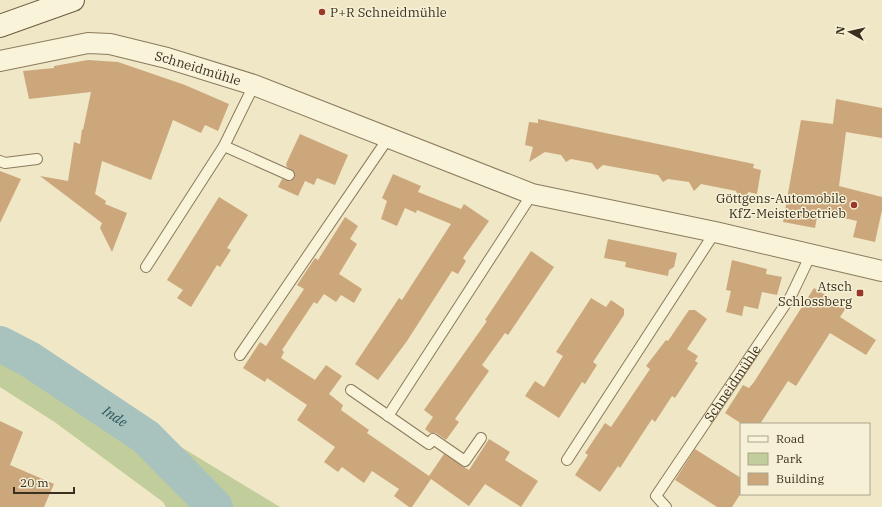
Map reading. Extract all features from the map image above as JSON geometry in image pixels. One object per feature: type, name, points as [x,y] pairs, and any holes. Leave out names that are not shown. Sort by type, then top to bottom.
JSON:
[{"type":"main road","points":[[0,26],[74,0]]},
{"type":"street","name":"Schneidmühle","points":[[0,61],[88,43],[110,44],[167,58],[254,85],[532,194],[715,232],[882,271]]},
{"type":"lane","points":[[146,267],[224,146],[254,85]]},
{"type":"lane","points":[[240,355],[389,137]]},
{"type":"lane","points":[[224,146],[289,174]]},
{"type":"lane","points":[[0,161],[5,163],[37,159]]},
{"type":"lane","points":[[388,416],[532,194]]},
{"type":"lane","points":[[567,460],[715,232]]},
{"type":"lane","name":"Schneidmühle","points":[[666,507],[656,496],[791,296],[811,254]]},
{"type":"lane","points":[[351,390],[429,444],[433,439],[465,461],[481,438]]},
{"type":"green space","points":[[0,340],[34,358],[280,507],[166,507],[163,502],[56,423],[0,387]]},
{"type":"building","points":[[88,60],[118,62],[185,85],[229,104],[218,131],[205,125],[201,133],[173,120],[151,180],[102,161],[95,194],[106,201],[105,204],[127,213],[112,252],[100,228],[102,223],[40,176],[68,181],[74,142],[80,144],[91,92],[29,99],[23,71],[54,68],[54,66]]},
{"type":"building","points":[[836,99],[882,108],[882,138],[846,132],[839,186],[882,197],[882,210],[875,242],[853,237],[857,221],[818,212],[815,228],[783,222],[801,120],[833,124]]},
{"type":"building","points":[[538,119],[754,164],[753,168],[761,170],[757,194],[748,192],[746,210],[736,191],[701,184],[694,191],[689,182],[668,179],[663,182],[658,175],[603,165],[597,170],[592,163],[571,159],[566,162],[561,155],[545,152],[529,162],[533,147],[525,145],[529,122],[538,123]]},
{"type":"building","points":[[300,134],[348,155],[335,185],[317,178],[314,185],[305,181],[298,196],[278,187],[282,179],[290,181],[295,177],[294,172],[287,167],[286,164]]},
{"type":"building","points":[[0,171],[21,179],[0,223]]},
{"type":"building","points":[[393,174],[421,186],[418,192],[461,209],[464,204],[489,221],[463,258],[466,261],[458,274],[452,271],[407,341],[378,380],[355,364],[399,298],[402,300],[451,224],[417,210],[416,213],[405,208],[397,226],[381,219],[387,201],[382,198]]},
{"type":"building","points":[[219,197],[248,215],[227,248],[231,250],[220,267],[217,265],[191,307],[177,298],[183,290],[167,280]]},
{"type":"building","points":[[345,217],[358,226],[350,239],[357,244],[339,274],[362,289],[354,303],[341,295],[336,302],[324,294],[317,304],[314,302],[282,350],[284,352],[281,358],[315,380],[326,365],[342,376],[329,394],[343,405],[341,410],[369,430],[367,433],[429,476],[444,454],[469,470],[489,439],[510,452],[505,460],[538,481],[521,507],[485,484],[469,506],[431,479],[412,507],[409,507],[394,496],[399,489],[372,471],[364,483],[342,467],[338,472],[324,462],[335,447],[297,420],[307,405],[267,378],[265,382],[243,368],[260,342],[266,346],[304,289],[297,285],[315,258],[318,260]]},
{"type":"building","points":[[608,239],[677,253],[674,267],[669,270],[668,276],[625,267],[626,262],[604,258]]},
{"type":"building","points":[[531,251],[554,267],[508,335],[505,333],[482,365],[489,371],[455,419],[459,422],[446,440],[436,433],[430,433],[425,429],[433,417],[424,410],[487,321],[485,320]]},
{"type":"building","points":[[732,260],[767,269],[766,274],[782,277],[777,295],[762,292],[758,309],[744,306],[742,316],[726,312],[731,291],[726,290]]},
{"type":"building","points":[[814,288],[846,308],[840,317],[876,340],[866,355],[830,333],[796,386],[788,381],[761,423],[740,423],[725,413],[743,385],[749,388]]},
{"type":"building","points":[[591,298],[606,307],[611,300],[624,309],[624,315],[593,362],[597,365],[585,384],[582,382],[559,418],[525,396],[535,381],[544,387],[563,356],[556,352]]},
{"type":"building","points":[[689,310],[695,310],[707,319],[687,349],[698,356],[695,361],[698,363],[675,398],[672,396],[655,422],[652,419],[620,468],[618,466],[600,492],[575,475],[588,455],[585,453],[605,423],[611,427],[650,369],[646,366],[666,340],[668,341]]},
{"type":"building","points":[[0,421],[23,432],[10,465],[54,484],[44,507],[0,507]]},
{"type":"building","points":[[695,449],[740,477],[740,495],[732,507],[717,507],[675,480]]},
{"type":"waterway","name":"Inde","points":[[0,344],[29,359],[146,437],[215,507]]},
{"type":"place","name":"P+R Schneidmühle","points":[[322,12]]},
{"type":"place","name":"Göttgens-Automobile KfZ-Meisterbetrieb","points":[[854,205]]},
{"type":"place","name":"Atsch Schlossberg","points":[[860,293]]}]
